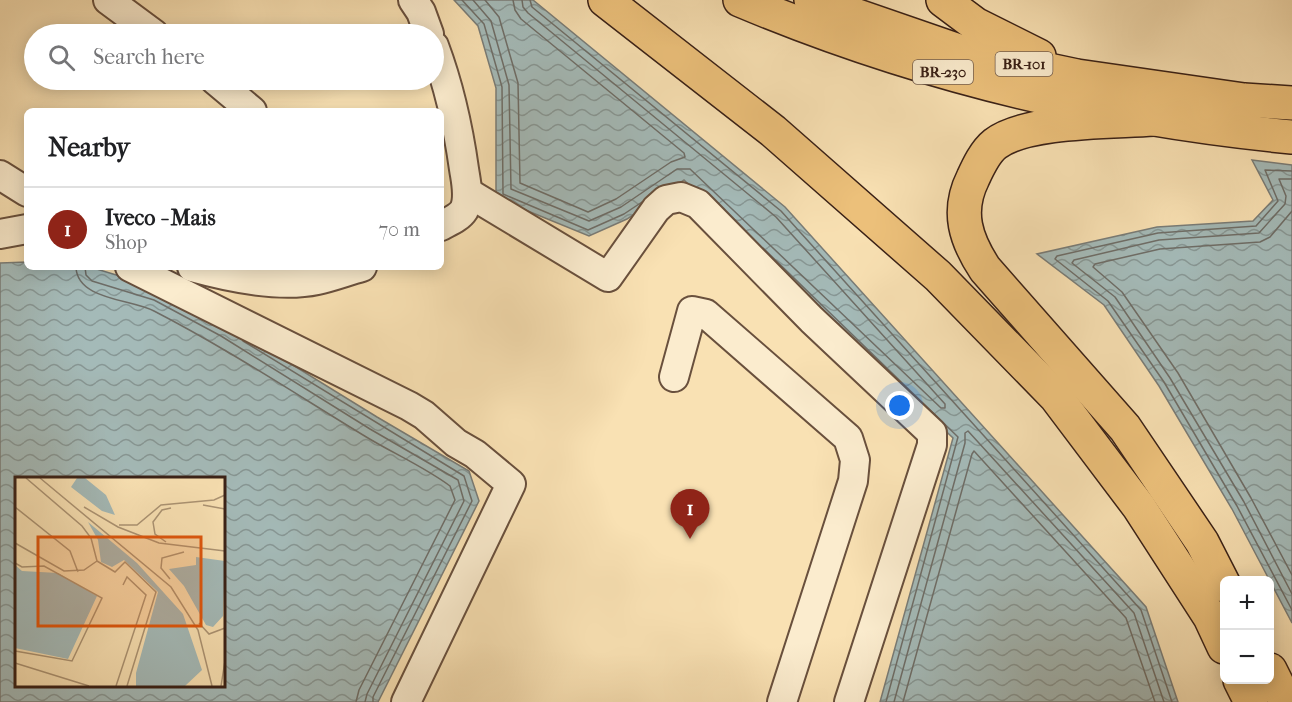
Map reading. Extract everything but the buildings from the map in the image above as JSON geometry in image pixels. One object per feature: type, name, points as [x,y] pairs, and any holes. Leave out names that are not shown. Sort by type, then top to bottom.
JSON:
[{"type":"highway","points":[[605,0],[773,131],[938,276],[1056,397],[1139,507],[1210,617],[1220,638]]},
{"type":"highway","name":"BR-230","points":[[740,0],[787,20],[881,54],[954,76],[1153,119],[1237,132],[1292,137]]},
{"type":"highway","name":"BR-101","points":[[811,0],[959,51],[1077,76],[1244,100],[1292,104]]},
{"type":"highway","points":[[943,0],[975,24],[1077,76]]},
{"type":"highway","points":[[1153,119],[1038,127],[1015,133],[994,145],[979,164],[969,185],[964,205],[965,225],[971,247],[985,270],[1125,428],[1202,542],[1220,577]]},
{"type":"highway","points":[[1274,679],[1286,702]]},
{"type":"highway","points":[[1242,684],[1251,702]]},
{"type":"street","points":[[108,0],[140,24]]},
{"type":"street","points":[[413,0],[425,24]]},
{"type":"street","points":[[444,74],[459,128],[467,192],[462,213],[444,224]]},
{"type":"street","points":[[227,90],[248,108]]},
{"type":"street","points":[[0,175],[24,190]]},
{"type":"street","points":[[467,192],[608,277],[656,208],[666,200],[681,197],[691,200],[710,215],[803,311],[932,433],[932,446],[849,702]]},
{"type":"street","points":[[0,234],[24,230]]},
{"type":"street","points":[[136,270],[409,406],[424,415],[456,443],[475,454],[511,484],[406,702]]},
{"type":"street","points":[[203,270],[275,282],[341,270]]},
{"type":"street","points":[[674,378],[692,311],[706,314],[848,438],[855,460],[853,481],[782,702]]},
{"type":"water","points":[[454,0],[533,0],[785,207],[1146,607],[1178,702],[880,702],[953,438],[684,180],[627,219],[589,236],[496,198],[496,88],[478,26]]},
{"type":"water","points":[[1252,160],[1292,165],[1292,623],[1274,589],[1274,576],[1267,576],[1232,509],[1159,386],[1104,305],[1037,254],[1157,227],[1253,221],[1273,200]]},
{"type":"water","points":[[24,262],[24,270],[100,270],[159,288],[228,325],[469,471],[479,501],[378,702],[0,702],[0,263]]},
{"type":"place","name":"Iveco - Mais","points":[[690,539]]}]
